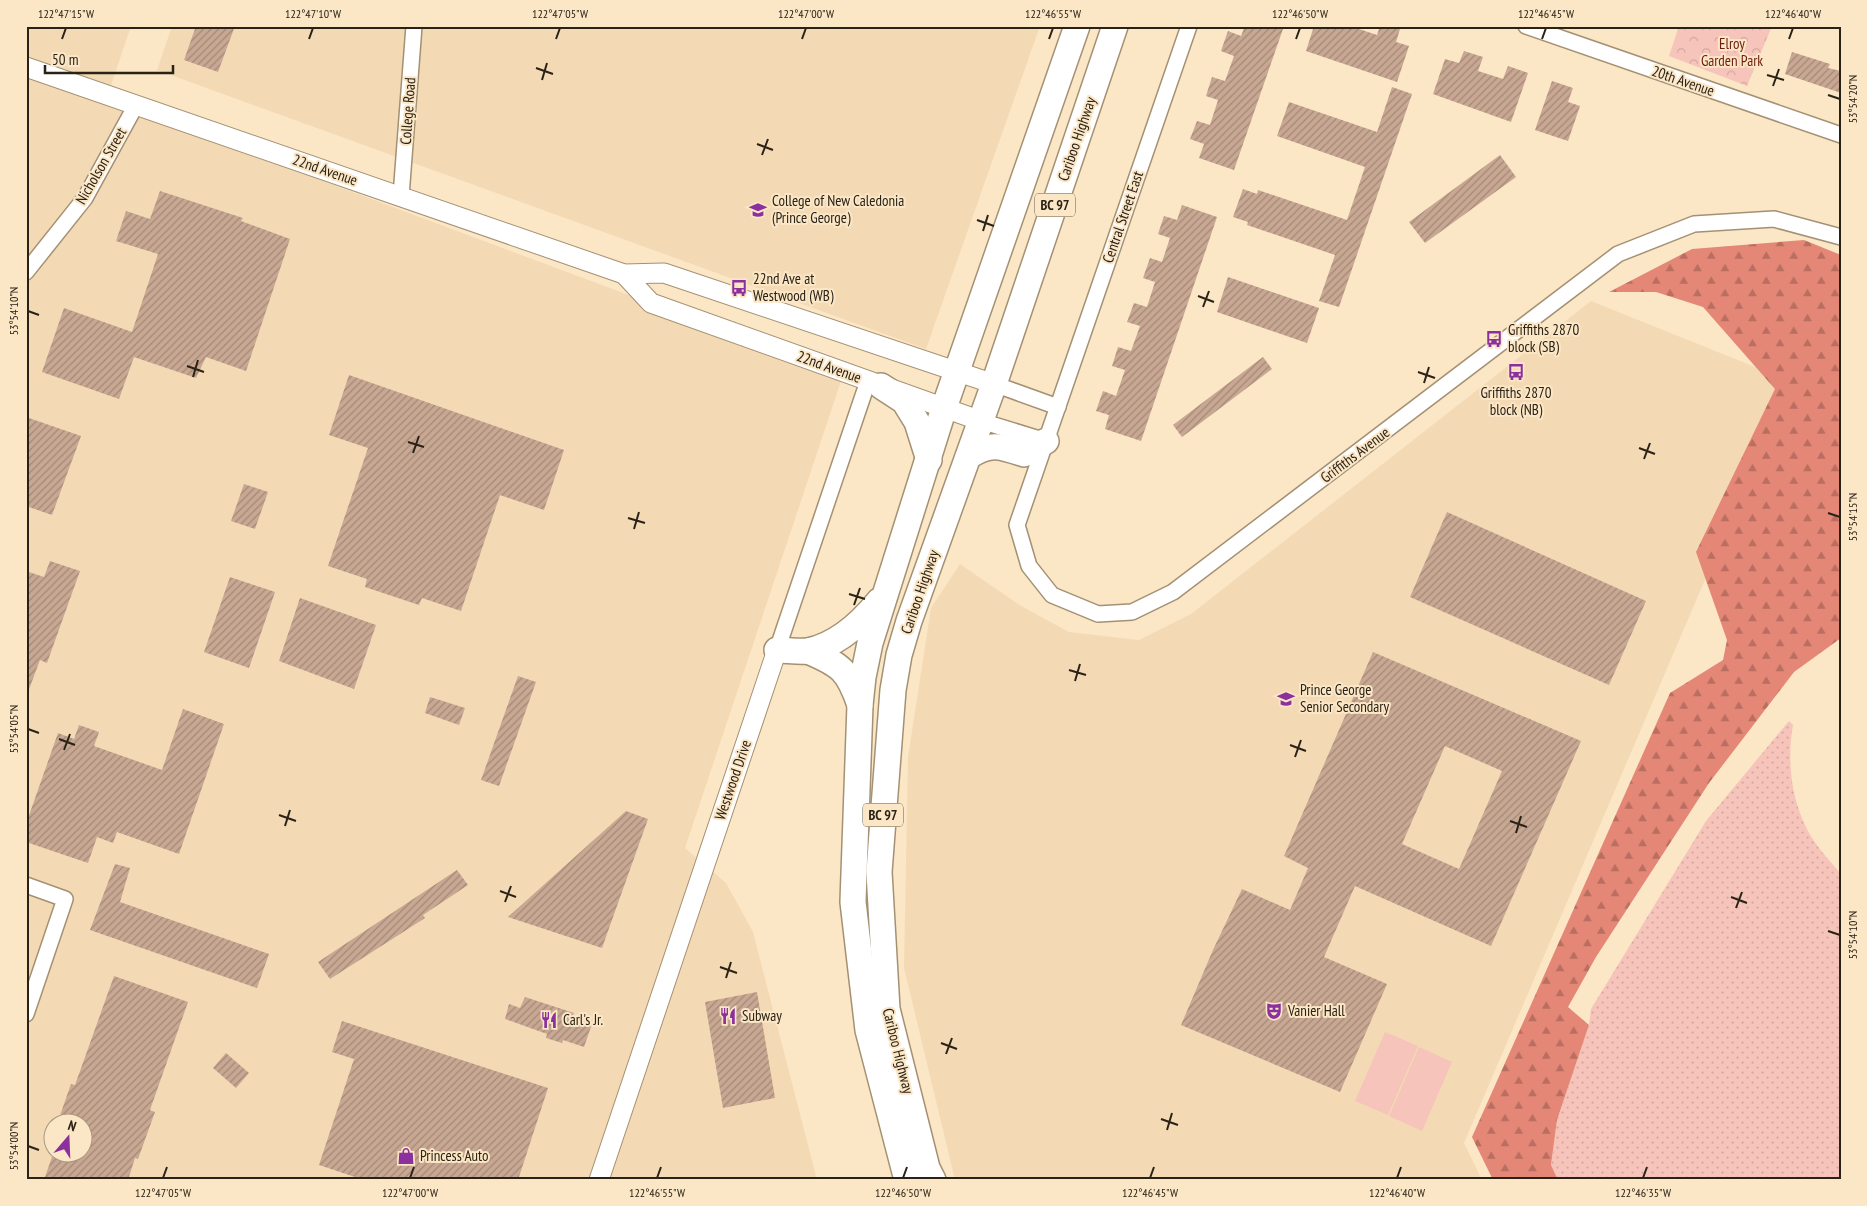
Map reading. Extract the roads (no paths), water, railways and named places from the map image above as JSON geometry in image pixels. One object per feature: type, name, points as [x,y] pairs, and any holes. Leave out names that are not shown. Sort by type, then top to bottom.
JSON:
[{"type":"highway","name":"Cariboo Highway","points":[[907,1180],[868,1030],[853,902],[860,705],[863,677],[870,643],[944,408],[1077,26]]},
{"type":"highway","name":"Cariboo Highway","points":[[933,1180],[927,1168],[887,1009],[879,872],[893,690],[899,655],[909,622],[994,384],[1115,26]]},
{"type":"highway","points":[[875,384],[904,401],[917,422],[929,460]]},
{"type":"highway","points":[[969,456],[981,448],[991,446],[1004,447],[1024,454],[1046,441]]},
{"type":"highway","points":[[808,651],[845,634],[864,619],[885,594]]},
{"type":"highway","points":[[777,650],[808,651],[830,660],[844,670],[853,685],[860,705]]},
{"type":"street","name":"College Road","points":[[401,196],[414,26]]},
{"type":"street","name":"Central Street East","points":[[1058,407],[1189,26]]},
{"type":"street","name":"20th Avenue","points":[[1534,27],[1841,135]]},
{"type":"street","name":"22nd Avenue","points":[[26,66],[624,274],[664,273],[1058,407]]},
{"type":"street","name":"Nicholson Street","points":[[26,272],[85,198],[136,105]]},
{"type":"street","name":"Griffiths Avenue","points":[[1058,407],[1017,525],[1029,566],[1052,595],[1098,614],[1132,612],[1173,592],[1618,254],[1694,224],[1774,219],[1841,236]]},
{"type":"street","name":"22nd Avenue","points":[[624,274],[651,303],[875,384],[981,421],[1046,441]]},
{"type":"street","name":"Westwood Drive","points":[[599,1180],[777,650],[875,384]]},
{"type":"street","points":[[26,885],[65,899],[26,1014]]},
{"type":"place","name":"College of New Caledonia (Prince George)","points":[[758,210]]},
{"type":"place","name":"22nd Ave at Westwood (WB)","points":[[739,288]]},
{"type":"place","name":"Griffiths 2870 block (SB)","points":[[1494,339]]},
{"type":"place","name":"Griffiths 2870 block (NB)","points":[[1516,372]]},
{"type":"place","name":"Prince George Senior Secondary","points":[[1286,699]]},
{"type":"place","name":"Vanier Hall","points":[[1274,1011]]},
{"type":"place","name":"Subway","points":[[728,1016]]},
{"type":"place","name":"Carl's Jr.","points":[[549,1020]]},
{"type":"place","name":"Princess Auto","points":[[406,1156]]},
{"type":"park label","name":"Elroy Garden Park","points":[[1732,52]]}]
